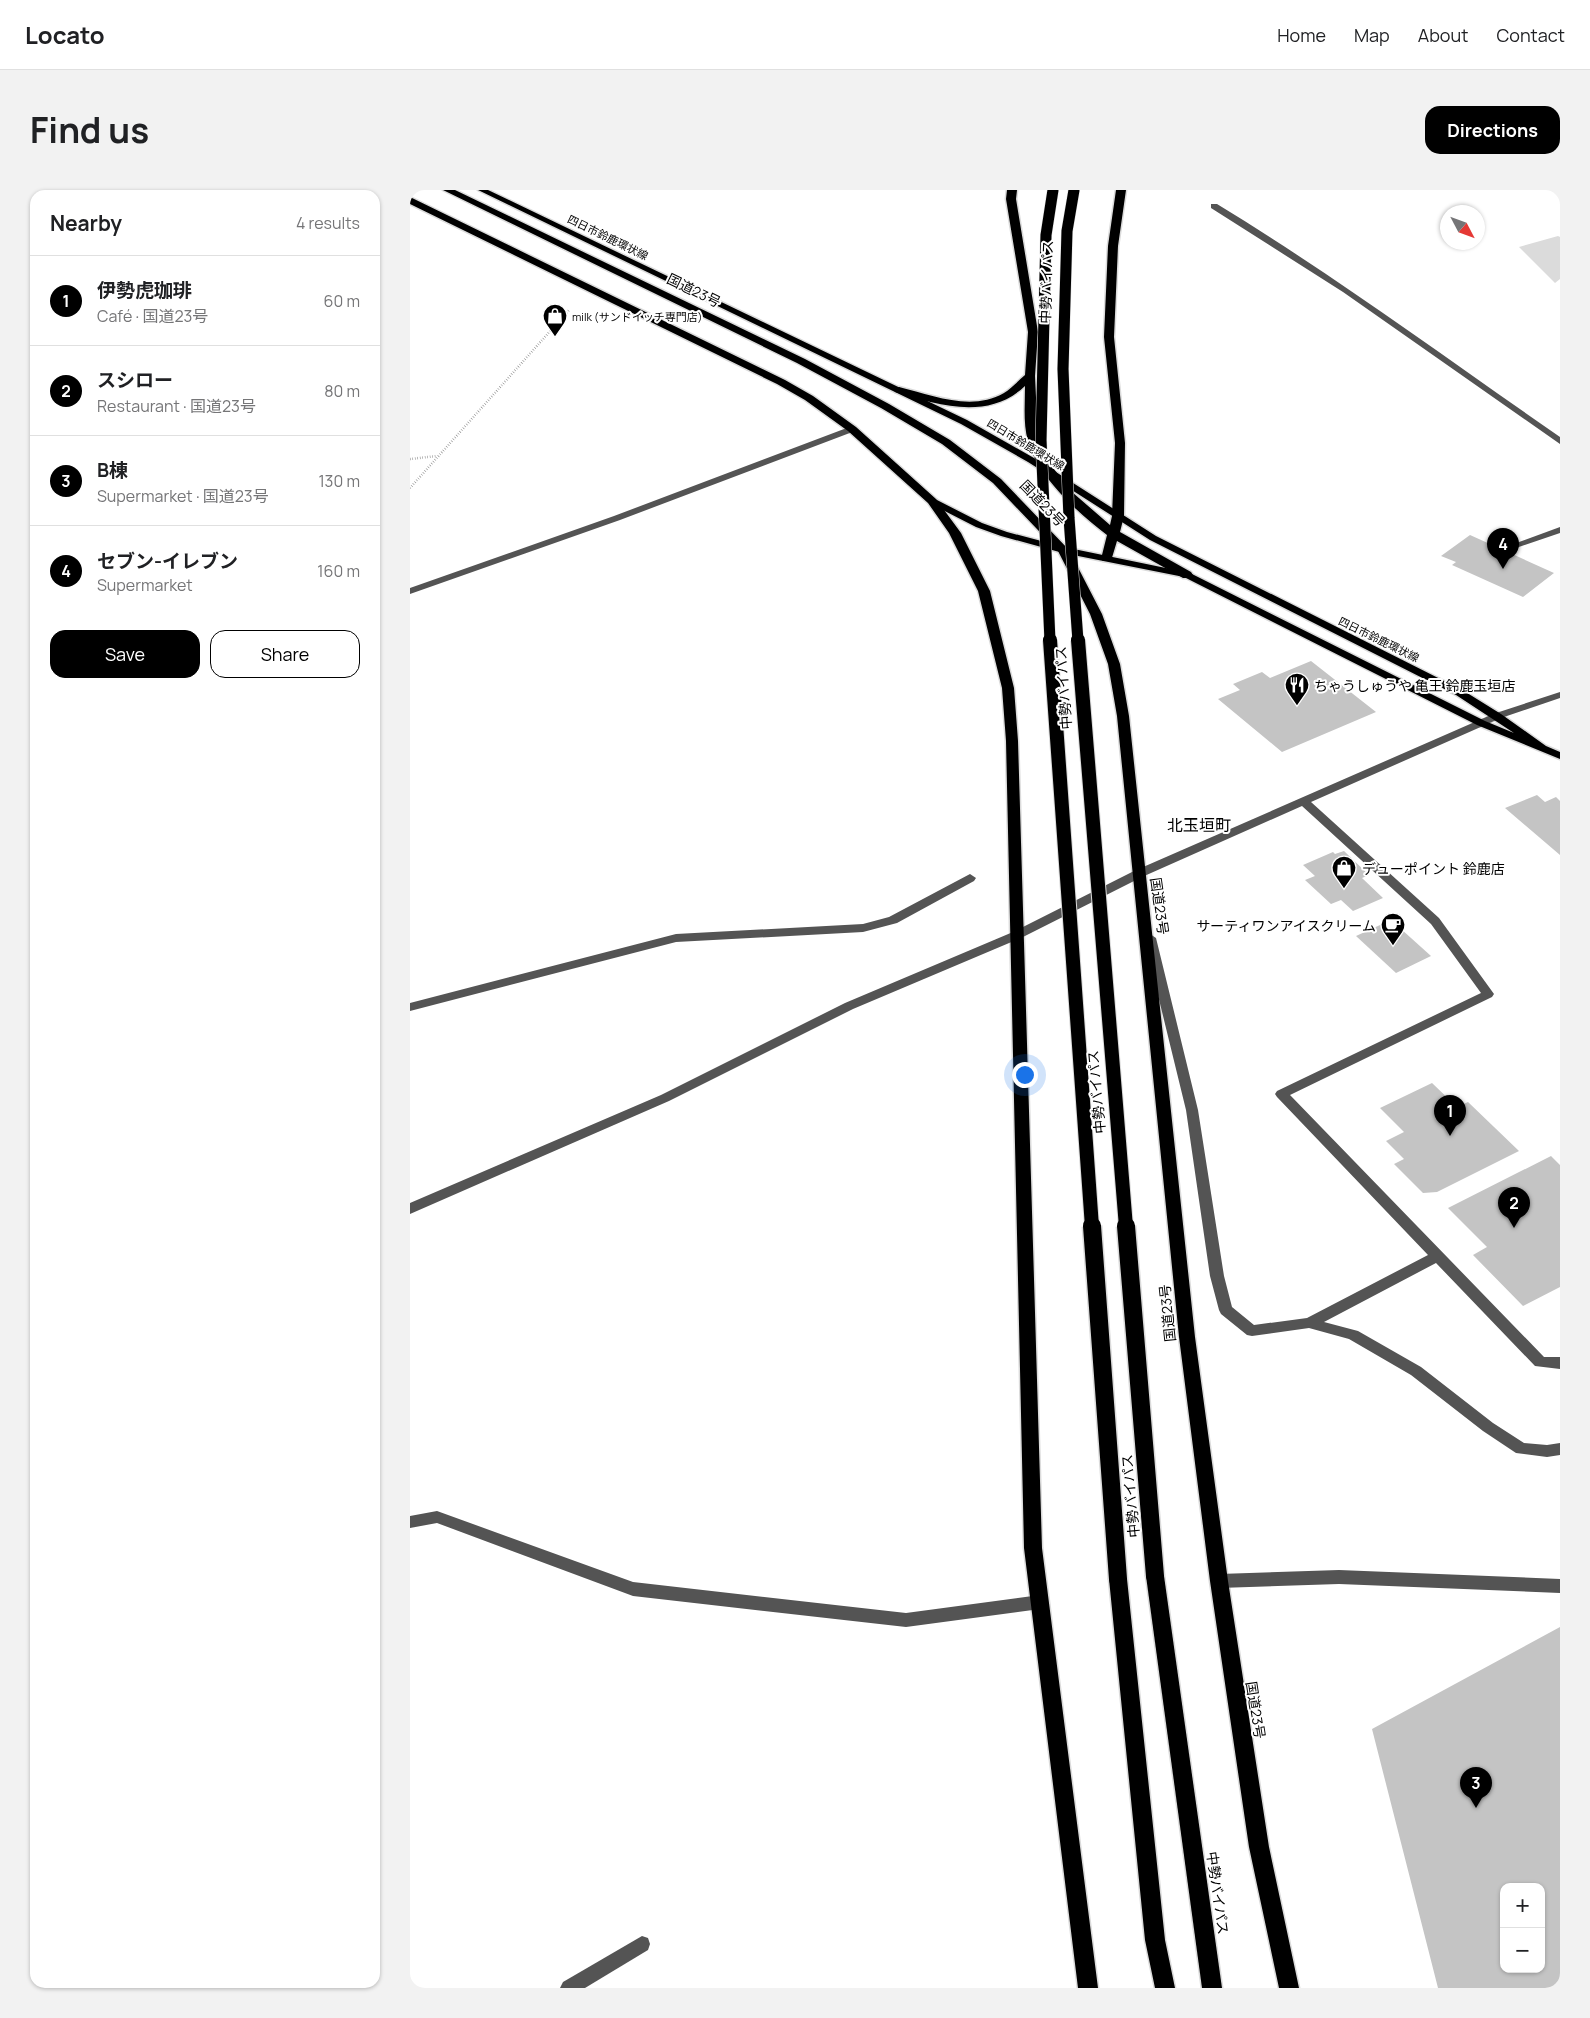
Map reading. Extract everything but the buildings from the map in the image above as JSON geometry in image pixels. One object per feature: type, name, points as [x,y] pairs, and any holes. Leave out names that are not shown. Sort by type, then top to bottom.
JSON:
[{"type":"highway","name":"国道23号","points":[[448,190],[792,357],[893,410],[946,442],[997,481],[1063,550],[1096,614],[1114,664],[1123,716],[1187,1337],[1219,1582],[1259,1847],[1289,1988]]},
{"type":"highway","points":[[1012,190],[1011,199],[1033,332],[1030,376],[1033,440],[1051,472],[1066,493],[1090,517],[1127,544],[1187,575]]},
{"type":"highway","name":"中勢バイパス","points":[[1053,190],[1046,235],[1041,440],[1049,626],[1118,1579],[1155,1940],[1165,1988]]},
{"type":"highway","name":"中勢バイパス","points":[[1074,190],[1067,231],[1062,369],[1069,518],[1080,675],[1155,1576],[1212,1988]]},
{"type":"highway","points":[[1107,559],[1118,516],[1120,443],[1109,337],[1113,246],[1121,190]]},
{"type":"highway","points":[[410,200],[810,398],[852,429],[932,501],[955,533],[984,591],[1008,688],[1012,741],[1033,1548],[1088,1988]]},
{"type":"highway","points":[[899,390],[966,405],[1007,396],[1030,376]]},
{"type":"main road","name":"四日市鈴鹿環状線","points":[[482,190],[964,422],[1051,472],[1153,538],[1460,694],[1497,716],[1541,747]]},
{"type":"main road","name":"四日市鈴鹿環状線","points":[[932,501],[979,525],[1004,534],[1063,550],[1187,575],[1482,723],[1560,756]]},
{"type":"street","points":[[1214,206],[1259,233],[1331,281],[1560,441]]},
{"type":"street","points":[[410,591],[608,521],[852,429]]},
{"type":"street","points":[[1513,546],[1560,530]]},
{"type":"street","points":[[410,1209],[665,1098],[849,1006],[1017,935],[1138,874],[1497,716],[1560,695]]},
{"type":"street","points":[[1303,801],[1435,921],[1488,994],[1281,1094],[1540,1362],[1560,1364]]},
{"type":"street","points":[[410,1007],[676,938],[863,928],[893,920],[970,878]]},
{"type":"street","points":[[1145,916],[1192,1110],[1216,1276],[1226,1310],[1252,1331],[1309,1323],[1438,1256]]},
{"type":"street","points":[[1309,1323],[1353,1335],[1416,1370],[1488,1427],[1521,1449],[1547,1451],[1560,1449]]},
{"type":"street","points":[[410,1522],[437,1517],[633,1589],[906,1620],[1040,1602]]},
{"type":"street","points":[[1219,1582],[1339,1577],[1560,1586]]},
{"type":"street","points":[[569,1988],[642,1944]]},
{"type":"path","points":[[410,488],[574,304]]},
{"type":"path","points":[[410,459],[438,456]]},
{"type":"shaded area","points":[[1560,237],[1560,279],[1555,283],[1519,247]]},
{"type":"place","name":"milk (サンドイッチ専門店)","points":[[555,337]]},
{"type":"place","name":"セブン-イレブン","points":[[1503,569]]},
{"type":"place","name":"ちゃうしゅうや 亀王 鈴鹿玉垣店","points":[[1297,706]]},
{"type":"place","name":"デューポイント 鈴鹿店","points":[[1344,889]]},
{"type":"place","name":"サーティワンアイスクリーム","points":[[1393,946]]},
{"type":"place","name":"伊勢虎珈琲","points":[[1450,1136]]},
{"type":"place","name":"スシロー","points":[[1514,1228]]},
{"type":"place","name":"B棟","points":[[1476,1808]]},
{"type":"district","name":"北玉垣町","points":[[1199,825]]}]
